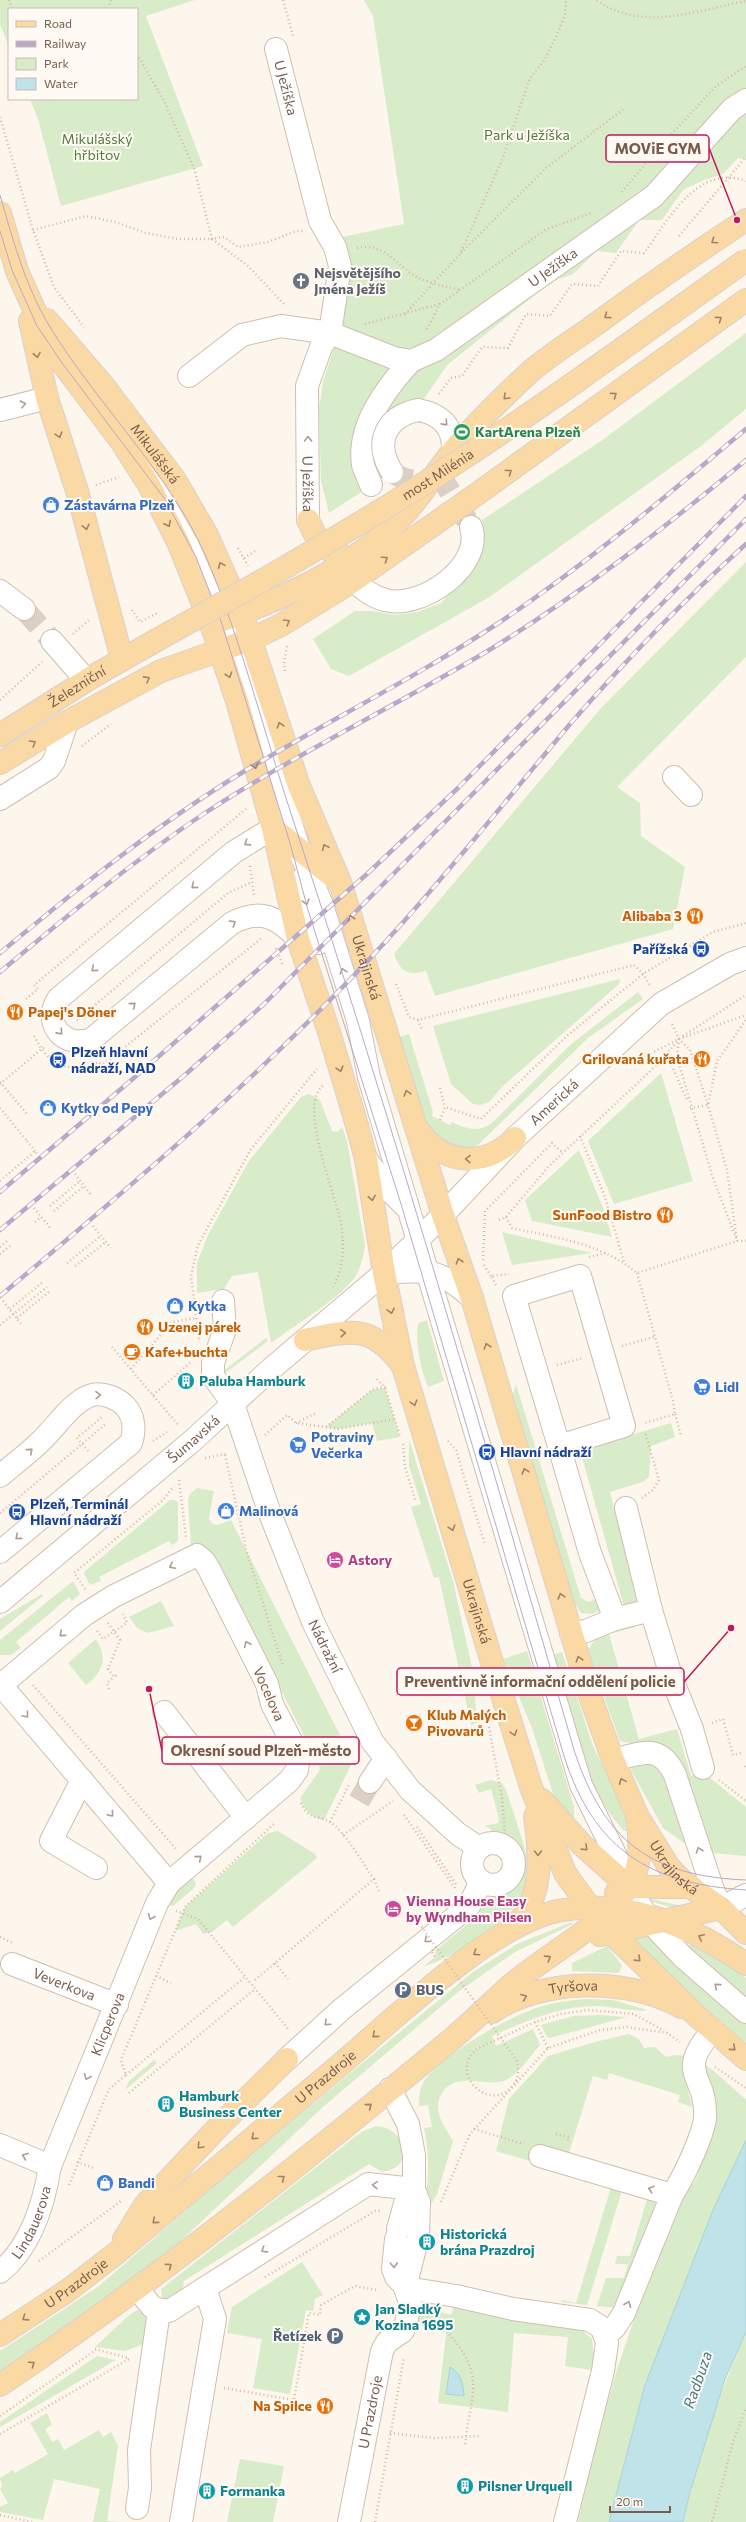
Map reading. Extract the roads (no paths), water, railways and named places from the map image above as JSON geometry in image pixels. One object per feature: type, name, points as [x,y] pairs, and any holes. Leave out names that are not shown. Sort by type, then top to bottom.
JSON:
[{"type":"main road","name":"Mikulášská","points":[[0,213],[25,290],[46,336],[62,363],[121,441],[149,485],[178,542],[227,619],[236,645]]},
{"type":"main road","points":[[227,619],[334,570],[365,549],[398,521],[429,484],[453,451],[532,370],[651,283],[746,220]]},
{"type":"main road","name":"most Milénia","points":[[155,641],[359,524],[423,484],[517,422],[746,260]]},
{"type":"main road","name":"Mikulášská","points":[[25,290],[42,314],[103,386],[175,480],[207,535],[227,619],[236,645]]},
{"type":"main road","points":[[25,290],[47,398],[78,494],[122,659]]},
{"type":"main road","points":[[0,763],[67,722],[161,671],[236,645],[281,625],[353,581],[477,494],[746,300]]},
{"type":"main road","points":[[308,520],[319,542],[326,550],[334,552],[352,552],[365,549]]},
{"type":"main road","name":"Železniční","points":[[0,735],[86,680],[155,641]]},
{"type":"main road","name":"Ukrajinská","points":[[236,645],[237,701],[273,828],[298,939],[329,1032],[366,1159],[384,1273],[403,1366],[531,1787],[565,1872],[602,1916]]},
{"type":"main road","name":"Ukrajinská","points":[[236,645],[340,882],[419,1130],[443,1215],[472,1298],[590,1696],[613,1760],[638,1817],[669,1867],[702,1887],[721,1908]]},
{"type":"main road","points":[[273,828],[340,882]]},
{"type":"main road","points":[[419,1130],[434,1147],[443,1153],[465,1159],[487,1157],[507,1147],[515,1138]]},
{"type":"main road","points":[[305,1340],[345,1332],[375,1337],[390,1348],[403,1366]]},
{"type":"main road","points":[[531,1787],[582,1845],[628,1887],[702,1887]]},
{"type":"main road","points":[[508,1931],[527,1912],[538,1879],[537,1835],[531,1787]]},
{"type":"main road","name":"Ukrajinská","points":[[628,1887],[639,1863],[638,1817]]},
{"type":"main road","points":[[0,2386],[66,2342],[138,2290],[252,2202],[454,2038],[525,1973],[572,1942],[602,1916],[628,1887]]},
{"type":"main road","points":[[602,1916],[653,1919],[721,1908],[746,1933]]},
{"type":"main road","name":"U Prazdroje","points":[[0,2335],[67,2291],[114,2255],[435,1984],[508,1931],[561,1910],[602,1916]]},
{"type":"main road","name":"Tyršova","points":[[602,1916],[706,2024],[746,2059]]},
{"type":"main road","points":[[653,1919],[716,1944],[746,1964]]},
{"type":"main road","name":"Tyršova","points":[[454,2038],[501,2006],[535,1992],[581,1986],[606,1986],[654,1996],[706,2024]]},
{"type":"main road","points":[[114,2255],[145,2205],[221,2124],[287,2059]]},
{"type":"street","name":"U Ježíška","points":[[276,49],[320,221],[340,258],[330,333],[321,347],[307,386],[308,520]]},
{"type":"street","name":"U Ježíška","points":[[411,361],[436,350],[654,196],[732,109],[746,100]]},
{"type":"street","points":[[189,376],[242,335],[281,326],[330,333],[394,358],[411,361]]},
{"type":"street","points":[[411,361],[389,385],[373,414],[363,454],[364,466],[370,482],[391,467],[384,450],[385,439],[389,429],[401,418],[424,407]]},
{"type":"street","points":[[0,410],[47,398]]},
{"type":"street","points":[[424,407],[441,418],[449,427],[454,439],[453,451]]},
{"type":"street","points":[[392,472],[382,451],[383,439],[388,428],[395,419],[406,413],[424,407]]},
{"type":"street","points":[[353,581],[367,592],[385,601],[402,601],[422,596],[450,580],[464,563],[474,544],[471,527]]},
{"type":"street","points":[[0,590],[24,609]]},
{"type":"street","points":[[55,645],[86,680]]},
{"type":"street","points":[[236,645],[300,849],[304,895],[308,910],[346,1027],[369,1077],[579,1779],[628,1887],[683,1957],[746,2012]]},
{"type":"street","points":[[0,799],[49,768],[54,761],[67,722]]},
{"type":"street","points":[[674,778],[691,795]]},
{"type":"street","points":[[273,828],[234,852],[58,999],[53,1009],[52,1018],[60,1034],[76,1042],[92,1039],[232,923],[241,918],[258,915],[271,918],[285,925],[298,939]]},
{"type":"street","name":"Americká","points":[[384,1273],[443,1215],[515,1138],[661,1004],[730,964],[746,958]]},
{"type":"street","points":[[366,1159],[387,1188],[418,1216],[443,1215]]},
{"type":"street","points":[[384,1273],[427,1271],[454,1281],[472,1298]]},
{"type":"street","name":"Šumavská","points":[[0,1602],[185,1447],[305,1340],[384,1273]]},
{"type":"street","points":[[559,1446],[624,1426],[580,1276],[514,1296],[538,1371],[559,1446],[590,1553],[615,1619]]},
{"type":"street","name":"Nádražní","points":[[224,1301],[224,1329],[212,1369],[216,1381],[233,1404],[268,1511],[313,1622],[372,1741],[410,1790],[458,1834],[479,1848]]},
{"type":"street","points":[[0,1476],[42,1440],[78,1404],[91,1396],[109,1396],[122,1403],[130,1413],[134,1428],[131,1444],[0,1552]]},
{"type":"street","points":[[626,1508],[651,1610],[672,1679],[692,1729],[703,1768]]},
{"type":"street","name":"Vocelova","points":[[197,1555],[202,1558],[267,1684],[272,1704],[299,1756],[297,1770],[289,1782],[169,1883],[1,1685],[84,1615],[103,1603],[188,1558],[197,1555]]},
{"type":"street","points":[[571,1633],[586,1631],[615,1619],[651,1610]]},
{"type":"street","points":[[164,1712],[246,1818]]},
{"type":"street","points":[[613,1760],[652,1753],[666,1758],[675,1775],[702,1887],[746,1886]]},
{"type":"street","points":[[361,1782],[386,1758]]},
{"type":"street","points":[[82,1780],[50,1841],[96,1868]]},
{"type":"street","points":[[486,1844],[500,1844],[506,1847],[514,1860],[512,1874],[508,1880],[494,1885],[481,1881],[477,1877],[472,1866],[473,1859],[479,1848],[486,1844]]},
{"type":"street","points":[[287,2059],[342,2009],[469,1906],[481,1881]]},
{"type":"street","name":"Klicperova","points":[[50,2166],[117,2005],[157,1903],[169,1883]]},
{"type":"street","points":[[721,1908],[746,1895]]},
{"type":"street","name":"Veverkova","points":[[13,1953],[117,2005]]},
{"type":"street","points":[[606,2335],[615,2327],[624,2313],[672,2195],[680,2182],[702,2131],[705,2117],[702,2096],[693,2062],[706,2024]]},
{"type":"street","name":"U Prazdroje","points":[[349,2522],[382,2351],[387,2342],[402,2331],[406,2323],[410,2302],[405,2288],[407,2236],[419,2202],[414,2189],[414,2155],[408,2124],[390,2089]]},
{"type":"street","points":[[0,2145],[50,2166]]},
{"type":"street","points":[[540,2156],[672,2195]]},
{"type":"street","name":"Lindauerova","points":[[0,2272],[17,2257],[23,2247],[46,2193],[50,2166]]},
{"type":"street","points":[[138,2290],[153,2308],[159,2311],[169,2311],[368,2184],[414,2189]]},
{"type":"street","points":[[180,2522],[215,2319],[205,2288]]},
{"type":"street","points":[[405,2288],[456,2296],[513,2309],[590,2320],[602,2328],[606,2335],[607,2343],[603,2371],[565,2522]]},
{"type":"street","points":[[137,2508],[140,2488],[139,2450],[159,2311]]},
{"type":"water","name":"Radbuza","points":[[746,2140],[746,2332],[725,2379],[690,2492],[683,2522],[609,2522],[645,2385],[713,2210]]},
{"type":"water","points":[[450,2367],[457,2372],[461,2379],[464,2396],[446,2394]]},
{"type":"tunnel","points":[[392,472],[403,478],[414,481],[426,480],[437,475]]},
{"type":"tunnel","points":[[439,473],[471,527]]},
{"type":"tunnel","points":[[24,609],[52,641]]},
{"type":"tunnel","points":[[359,1801],[370,1782]]},
{"type":"tram line","points":[[0,195],[22,267],[45,319],[75,364],[140,449],[180,507],[197,538],[212,571],[242,654],[398,1152],[470,1391],[574,1750],[586,1782],[600,1808],[616,1830],[635,1848],[657,1861],[683,1871],[712,1877],[746,1880]]},
{"type":"tram line","points":[[0,231],[12,270],[37,326],[62,363],[164,498],[196,557],[221,621],[290,843],[308,910],[401,1204],[564,1756],[576,1788],[592,1816],[609,1838],[630,1856],[654,1870],[681,1880],[712,1886],[746,1890]]},
{"type":"railway","points":[[0,953],[148,835],[211,792],[275,753],[469,642],[532,600],[626,529],[746,429]]},
{"type":"railway","points":[[0,972],[50,930],[178,831],[239,791],[451,672],[520,631],[619,561],[746,460]]},
{"type":"railway","points":[[0,1192],[142,1071],[367,874],[458,788],[746,496]]},
{"type":"railway","points":[[0,1230],[186,1074],[264,1004],[746,519]]},
{"type":"railway","points":[[0,1296],[101,1211],[200,1124],[296,1034],[343,987],[435,886],[571,723],[613,676],[678,609],[746,544]]},
{"type":"place","name":"MOViE GYM","points":[[737,220]]},
{"type":"place","name":"Nejsvětějšího Jména Ježíš","points":[[301,281]]},
{"type":"place","name":"KartArena Plzeň","points":[[462,432]]},
{"type":"place","name":"Zástavárna Plzeň","points":[[51,505]]},
{"type":"place","name":"Alibaba 3","points":[[695,916]]},
{"type":"place","name":"Pařížská","points":[[701,949]]},
{"type":"place","name":"Papej's Döner","points":[[15,1012]]},
{"type":"place","name":"Grilovaná kuřata","points":[[702,1059]]},
{"type":"place","name":"Plzeň hlavní nádraží, NAD","points":[[58,1060]]},
{"type":"place","name":"Kytky od Pepy","points":[[48,1108]]},
{"type":"place","name":"SunFood Bistro","points":[[665,1215]]},
{"type":"place","name":"Kytka","points":[[175,1306]]},
{"type":"place","name":"Uzenej párek","points":[[145,1327]]},
{"type":"place","name":"Kafe+buchta","points":[[132,1352]]},
{"type":"place","name":"Paluba Hamburk","points":[[186,1381]]},
{"type":"place","name":"Lidl","points":[[702,1387]]},
{"type":"place","name":"Potraviny Večerka","points":[[298,1445]]},
{"type":"place","name":"Hlavní nádraží","points":[[487,1452]]},
{"type":"place","name":"Malinová","points":[[226,1511]]},
{"type":"place","name":"Plzeň, Terminál Hlavní nádraží","points":[[17,1512]]},
{"type":"place","name":"Astory","points":[[335,1560]]},
{"type":"place","name":"Preventivně informační oddělení policie","points":[[731,1628]]},
{"type":"place","name":"Okresní soud Plzeň-město","points":[[149,1689]]},
{"type":"place","name":"Klub Malých Pivovarů","points":[[414,1723]]},
{"type":"place","name":"Vienna House Easy by Wyndham Pilsen","points":[[393,1909]]},
{"type":"place","name":"BUS","points":[[403,1990]]},
{"type":"place","name":"Hamburk Business Center","points":[[166,2104]]},
{"type":"place","name":"Bandi","points":[[105,2183]]},
{"type":"place","name":"Historická brána Prazdroj","points":[[427,2242]]},
{"type":"place","name":"Jan Sladký Kozina 1695","points":[[362,2317]]},
{"type":"place","name":"Řetízek","points":[[335,2336]]},
{"type":"place","name":"Na Spilce","points":[[325,2406]]},
{"type":"place","name":"Pilsner Urquell","points":[[465,2486]]},
{"type":"place","name":"Formanka","points":[[207,2491]]},
{"type":"park label","name":"Park u Ježíška","points":[[527,135]]},
{"type":"park label","name":"Mikulášský hřbitov","points":[[97,148]]}]
